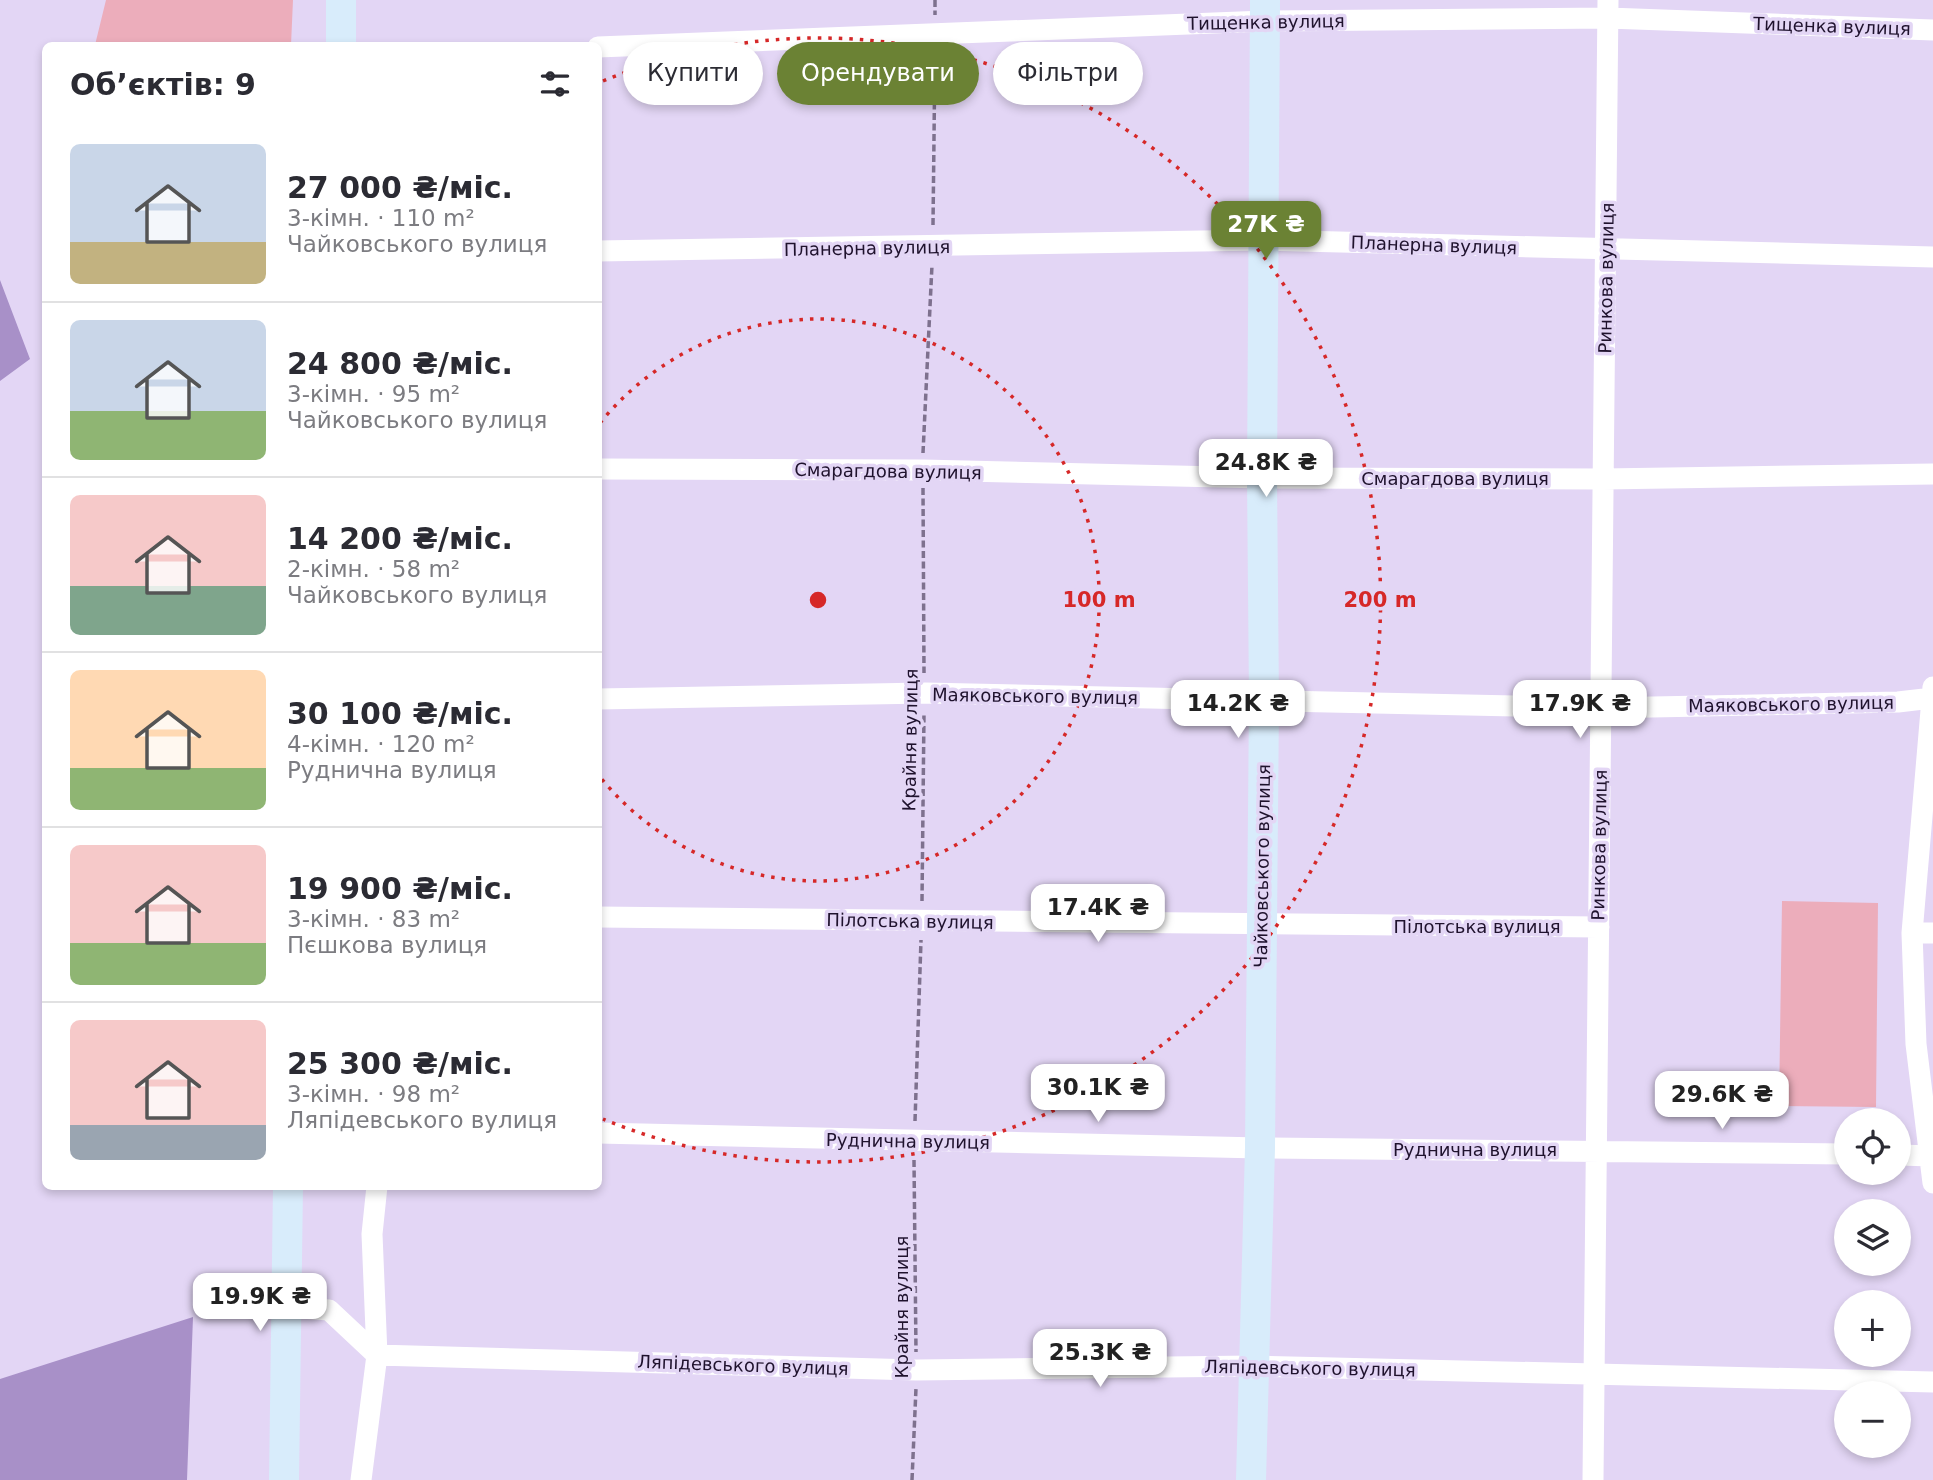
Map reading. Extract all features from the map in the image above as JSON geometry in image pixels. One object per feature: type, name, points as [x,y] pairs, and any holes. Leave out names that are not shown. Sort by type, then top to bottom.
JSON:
[{"type":"street","points":[[341,0],[341,42]]},
{"type":"street","name":"Тищенка вулиця","points":[[602,47],[936,32],[1265,10],[1608,9],[1933,30]]},
{"type":"street","name":"Ринкова вулиця","points":[[1593,1480],[1608,9]]},
{"type":"street","name":"Чайковського вулиця","points":[[1251,1480],[1260,1148],[1265,10]]},
{"type":"street","name":"Планерна вулиця","points":[[602,251],[932,248],[1263,240],[1933,257]]},
{"type":"street","name":"Смарагдова вулиця","points":[[602,469],[923,470],[1262,478],[1603,479],[1933,474]]},
{"type":"street","name":"Маяковського вулиця","points":[[602,699],[925,693],[1601,708],[1898,702],[1933,694]]},
{"type":"street","points":[[1933,694],[1916,1044],[1932,1156],[1933,1183]]},
{"type":"street","name":"Пілотська вулиця","points":[[602,917],[1599,927]]},
{"type":"street","name":"Руднична вулиця","points":[[602,1132],[914,1142],[1834,1154]]},
{"type":"street","points":[[1911,1155],[1932,1156]]},
{"type":"street","points":[[284,1480],[288,1190]]},
{"type":"street","points":[[361,1480],[377,1355],[372,1234],[377,1190]]},
{"type":"street","points":[[286,1307],[329,1310],[377,1355]]},
{"type":"street","name":"Ляпідевського вулиця","points":[[377,1355],[916,1370],[1253,1366],[1933,1382]]},
{"type":"path","name":"Крайня вулиця","points":[[912,1480],[916,1370],[914,1142],[925,693],[923,470],[932,248],[935,0]]},
{"type":"shaded area","points":[[106,0],[293,0],[291,42],[96,42]]},
{"type":"shaded area","points":[[0,280],[30,359],[0,381]]},
{"type":"shaded area","points":[[1782,901],[1878,903],[1876,1107],[1779,1106]]},
{"type":"shaded area","points":[[193,1317],[187,1480],[0,1480],[0,1379]]}]
